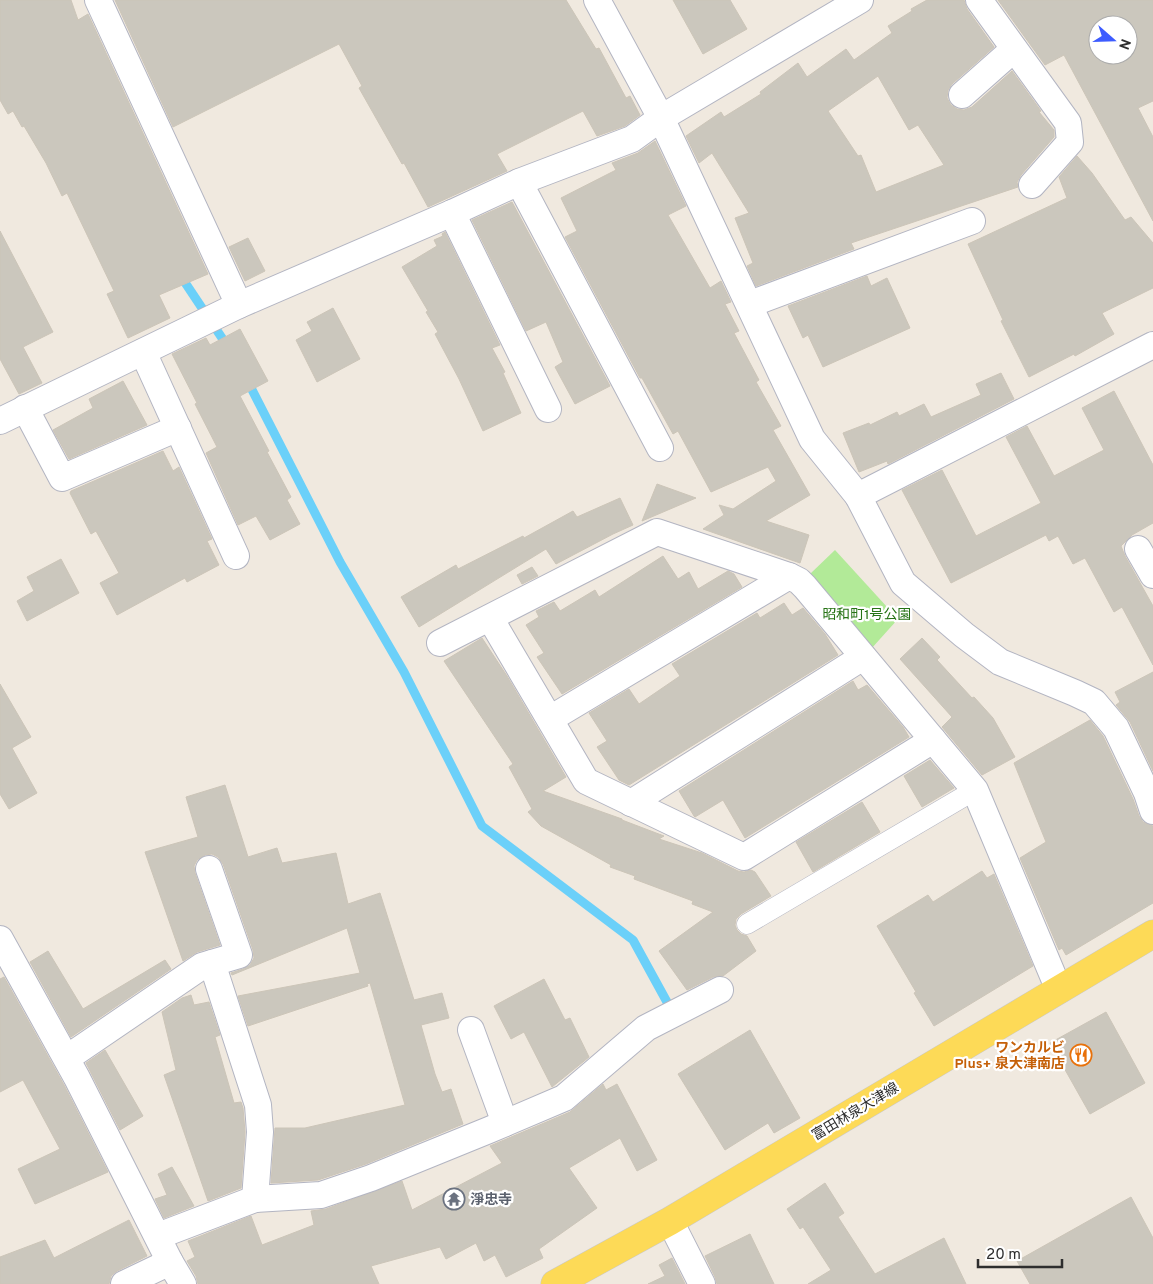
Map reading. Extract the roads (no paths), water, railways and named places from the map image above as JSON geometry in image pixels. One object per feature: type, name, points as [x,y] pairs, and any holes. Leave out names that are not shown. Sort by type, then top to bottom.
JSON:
[{"type":"main road","name":"富田林泉大津線","points":[[556,1284],[670,1221],[1153,934]]},
{"type":"street","points":[[98,0],[239,306]]},
{"type":"street","points":[[597,0],[661,118],[812,439],[858,496],[903,583],[964,635],[1000,662],[1094,702],[1116,728],[1153,811]]},
{"type":"street","points":[[0,421],[239,306],[519,182],[632,139],[661,118],[860,0]]},
{"type":"street","points":[[979,0],[1068,124],[1070,142],[1032,185]]},
{"type":"street","points":[[962,95],[1014,49]]},
{"type":"street","points":[[519,182],[660,448]]},
{"type":"street","points":[[452,213],[548,408]]},
{"type":"street","points":[[750,304],[972,221]]},
{"type":"street","points":[[858,496],[1153,345]]},
{"type":"street","points":[[143,352],[236,556]]},
{"type":"street","points":[[26,408],[62,478],[178,428]]},
{"type":"street","points":[[440,643],[657,532],[799,581],[976,790],[1059,990]]},
{"type":"street","points":[[1138,549],[1153,575]]},
{"type":"street","points":[[550,719],[789,576]]},
{"type":"street","points":[[490,618],[586,781],[744,857],[933,740]]},
{"type":"street","points":[[631,803],[864,657]]},
{"type":"street","points":[[747,924],[976,790]]},
{"type":"street","points":[[67,1058],[202,966],[239,955],[209,869]]},
{"type":"street","points":[[0,939],[67,1058],[170,1262],[183,1284]]},
{"type":"street","points":[[212,963],[258,1105],[260,1132],[255,1199]]},
{"type":"street","points":[[158,1236],[255,1199],[321,1195],[371,1178],[564,1098],[646,1028],[720,990]]},
{"type":"street","points":[[471,1030],[505,1123]]},
{"type":"street","points":[[670,1221],[702,1284]]},
{"type":"street","points":[[124,1284],[170,1262]]},
{"type":"waterway","points":[[180,275],[228,347]]},
{"type":"waterway","points":[[247,380],[340,562],[404,672],[482,826],[633,940],[667,1002]]},
{"type":"place","name":"ワンカルビ Plus+ 泉大津南店","points":[[1081,1055]]},
{"type":"place","name":"淨忠寺","points":[[454,1199]]},
{"type":"park label","name":"昭和町1号公園","points":[[867,614]]}]
